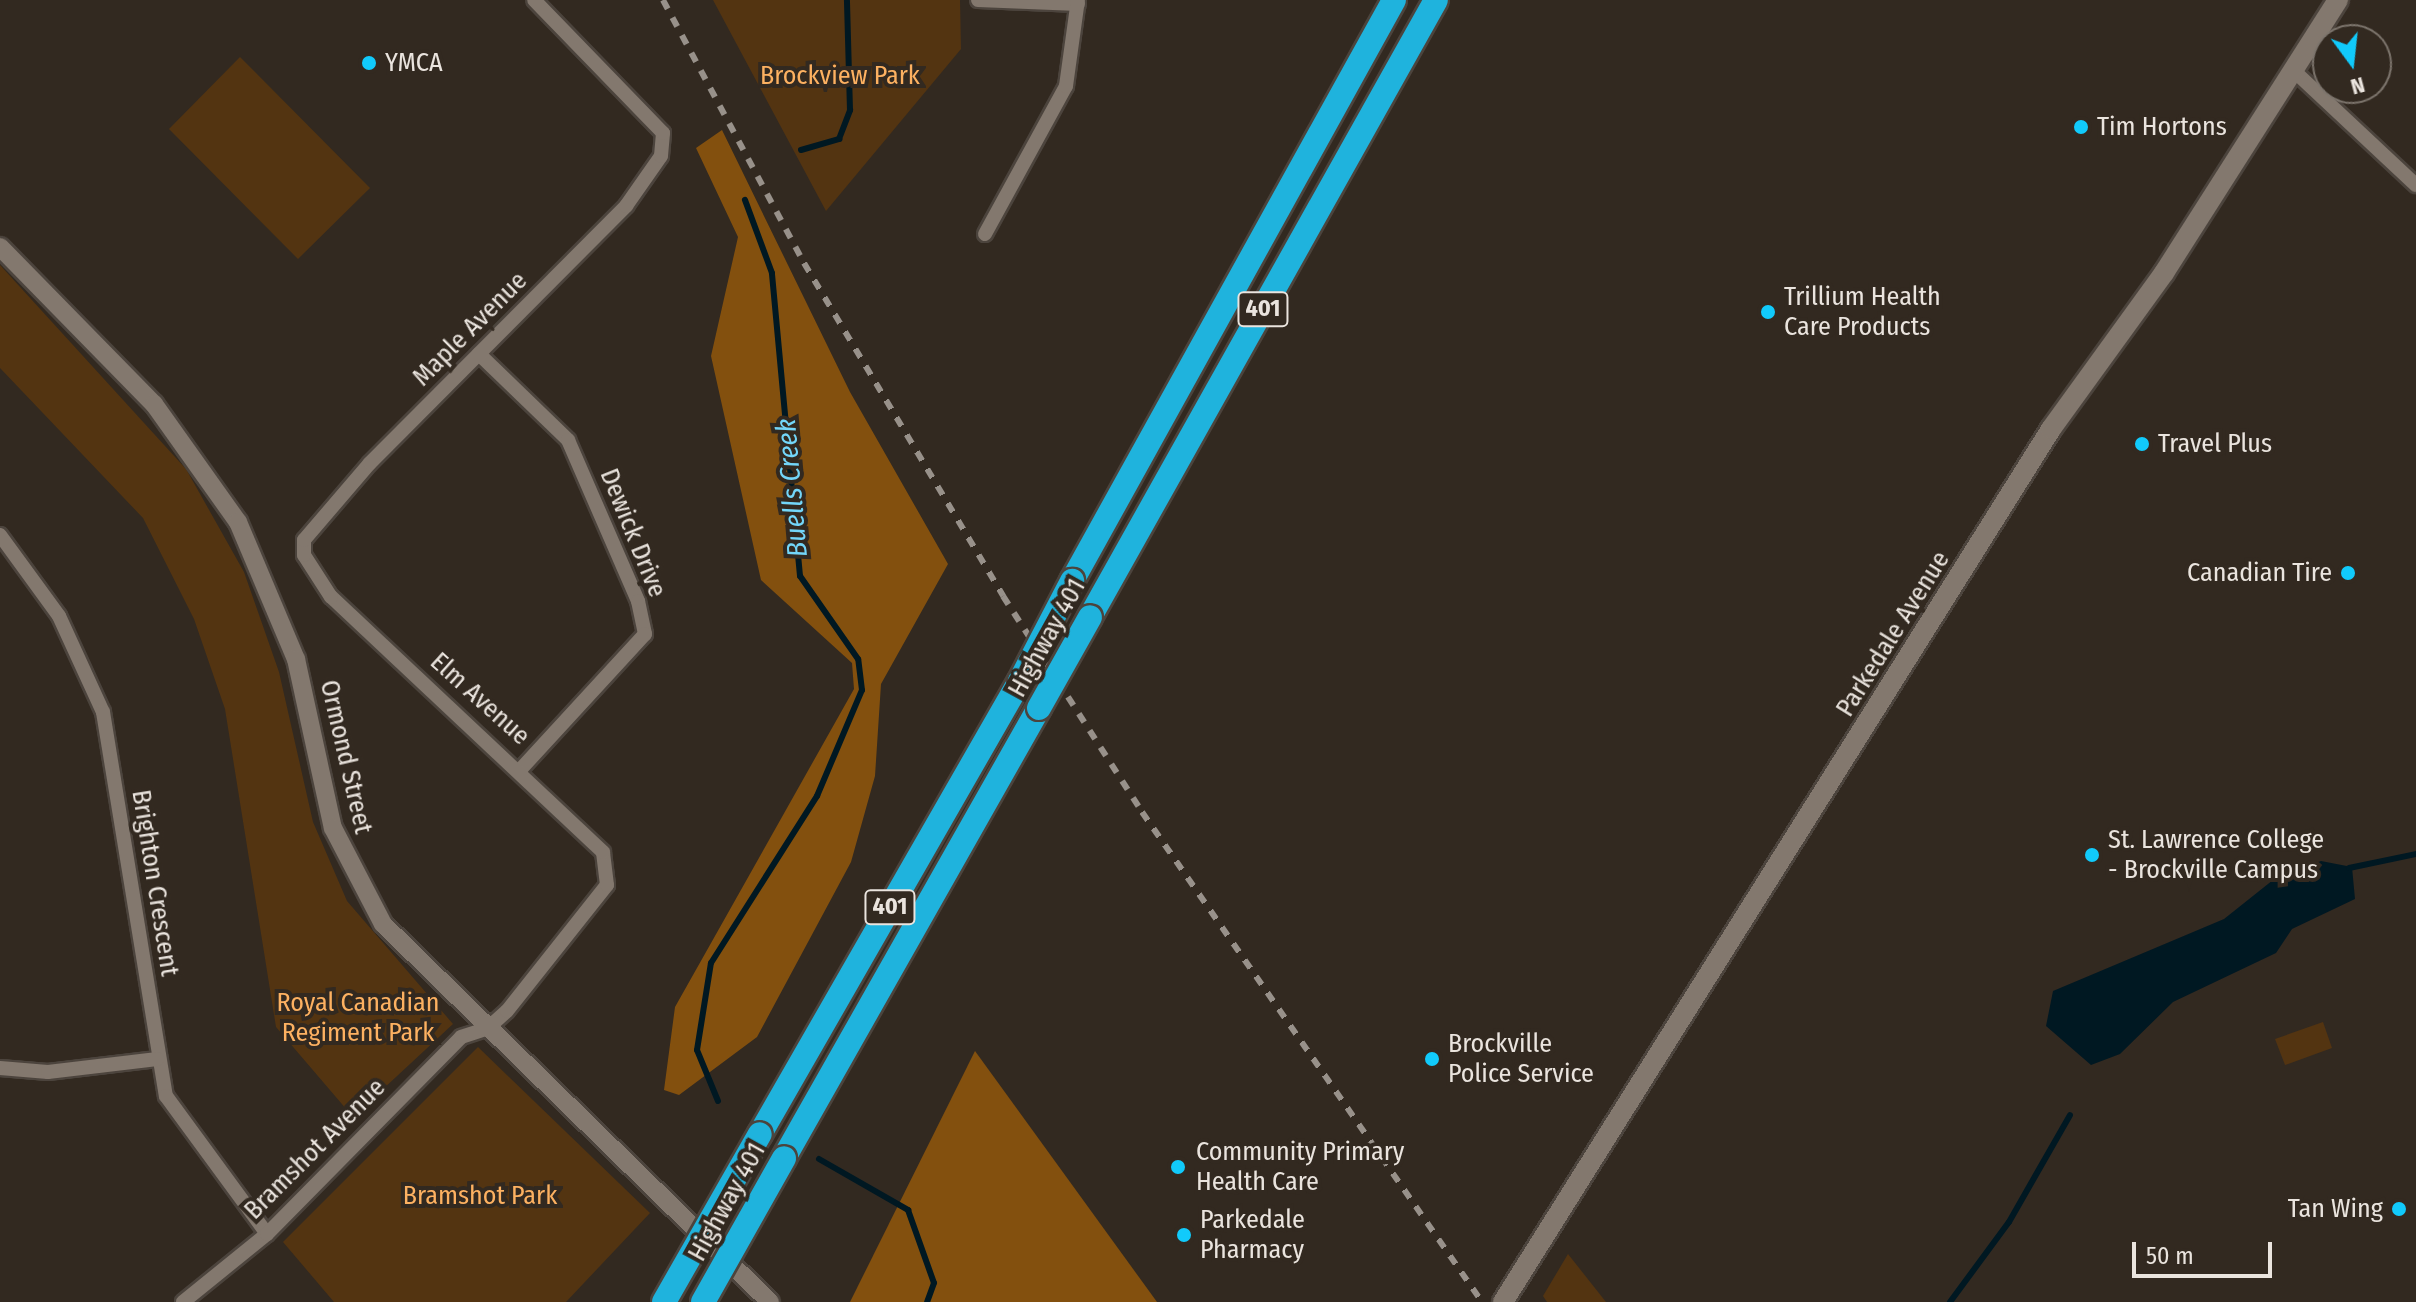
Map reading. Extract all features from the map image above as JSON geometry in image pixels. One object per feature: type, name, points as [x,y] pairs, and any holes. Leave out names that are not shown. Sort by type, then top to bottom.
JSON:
[{"type":"highway","name":"Highway 401","points":[[664,1302],[1020,681],[1072,581],[1394,0]]},
{"type":"highway","name":"Highway 401","points":[[703,1302],[1436,0]]},
{"type":"main road","name":"Parkedale Avenue","points":[[1503,1302],[2051,429],[2164,273],[2338,0]]},
{"type":"street","name":"Maple Avenue","points":[[304,555],[304,540],[370,463],[626,206],[661,156],[663,133],[534,0]]},
{"type":"street","points":[[978,0],[1078,2],[1066,86],[985,234]]},
{"type":"street","points":[[2294,71],[2416,185]]},
{"type":"street","name":"Ormond Street","points":[[0,247],[195,453],[271,590],[296,659],[333,828],[361,893],[488,1028],[770,1302]]},
{"type":"street","name":"Dewick Drive","points":[[479,354],[568,440],[638,601],[645,634],[521,769]]},
{"type":"street","name":"Brighton Crescent","points":[[0,535],[59,616],[103,712],[157,1059],[166,1096],[183,1125],[267,1234]]},
{"type":"street","name":"Elm Avenue","points":[[304,555],[331,597],[521,769],[603,852],[606,888]]},
{"type":"street","name":"Bramshot Avenue","points":[[183,1302],[267,1234],[456,1042],[488,1028],[606,888]]},
{"type":"street","points":[[0,1068],[48,1072],[157,1059]]},
{"type":"green space","name":"Brockview Park","points":[[713,0],[960,0],[961,49],[826,211]]},
{"type":"green space","points":[[240,57],[370,188],[298,259],[169,129]]},
{"type":"green space","name":"Royal Canadian Regiment Park","points":[[0,265],[186,469],[244,572],[279,672],[313,822],[347,901],[453,1024],[353,1117],[276,1027],[225,709],[194,619],[143,518],[0,368]]},
{"type":"green space","points":[[2323,1022],[2332,1048],[2285,1065],[2275,1039]]},
{"type":"green space","name":"Bramshot Park","points":[[478,1047],[650,1213],[566,1302],[334,1302],[283,1242]]},
{"type":"green space","points":[[1568,1254],[1606,1302],[1547,1302],[1543,1296]]},
{"type":"shaded area","points":[[722,130],[850,392],[948,564],[881,684],[875,776],[851,862],[757,1037],[679,1095],[664,1090],[675,1007],[854,689],[852,663],[761,580],[711,356],[738,237],[696,148]]},
{"type":"shaded area","points":[[975,1051],[1157,1302],[850,1302]]},
{"type":"water","points":[[2321,861],[2352,867],[2355,899],[2292,929],[2276,953],[2173,1002],[2120,1054],[2091,1065],[2046,1026],[2053,991],[2224,919],[2273,880]]},
{"type":"waterway","name":"Buells Creek","points":[[801,150],[839,139],[850,110],[847,0]]},
{"type":"waterway","name":"Buells Creek","points":[[718,1101],[697,1050],[711,963],[817,796],[862,690],[858,659],[800,576],[772,273],[745,200]]},
{"type":"waterway","points":[[2349,868],[2416,854]]},
{"type":"waterway","points":[[1950,1302],[2009,1222],[2070,1115]]},
{"type":"waterway","name":"Buells Creek","points":[[819,1159],[908,1210],[934,1283],[927,1302]]},
{"type":"railway","points":[[663,0],[804,263],[1003,596],[1142,812],[1482,1302]]},
{"type":"place","name":"YMCA","points":[[369,63]]},
{"type":"place","name":"Tim Hortons","points":[[2081,127]]},
{"type":"place","name":"Trillium Health Care Products","points":[[1768,312]]},
{"type":"place","name":"Travel Plus","points":[[2142,444]]},
{"type":"place","name":"Canadian Tire","points":[[2348,573]]},
{"type":"place","name":"St. Lawrence College - Brockville Campus","points":[[2092,855]]},
{"type":"place","name":"Brockville Police Service","points":[[1432,1059]]},
{"type":"place","name":"Community Primary Health Care","points":[[1178,1167]]},
{"type":"place","name":"Tan Wing","points":[[2399,1209]]},
{"type":"place","name":"Parkedale Pharmacy","points":[[1184,1235]]}]
